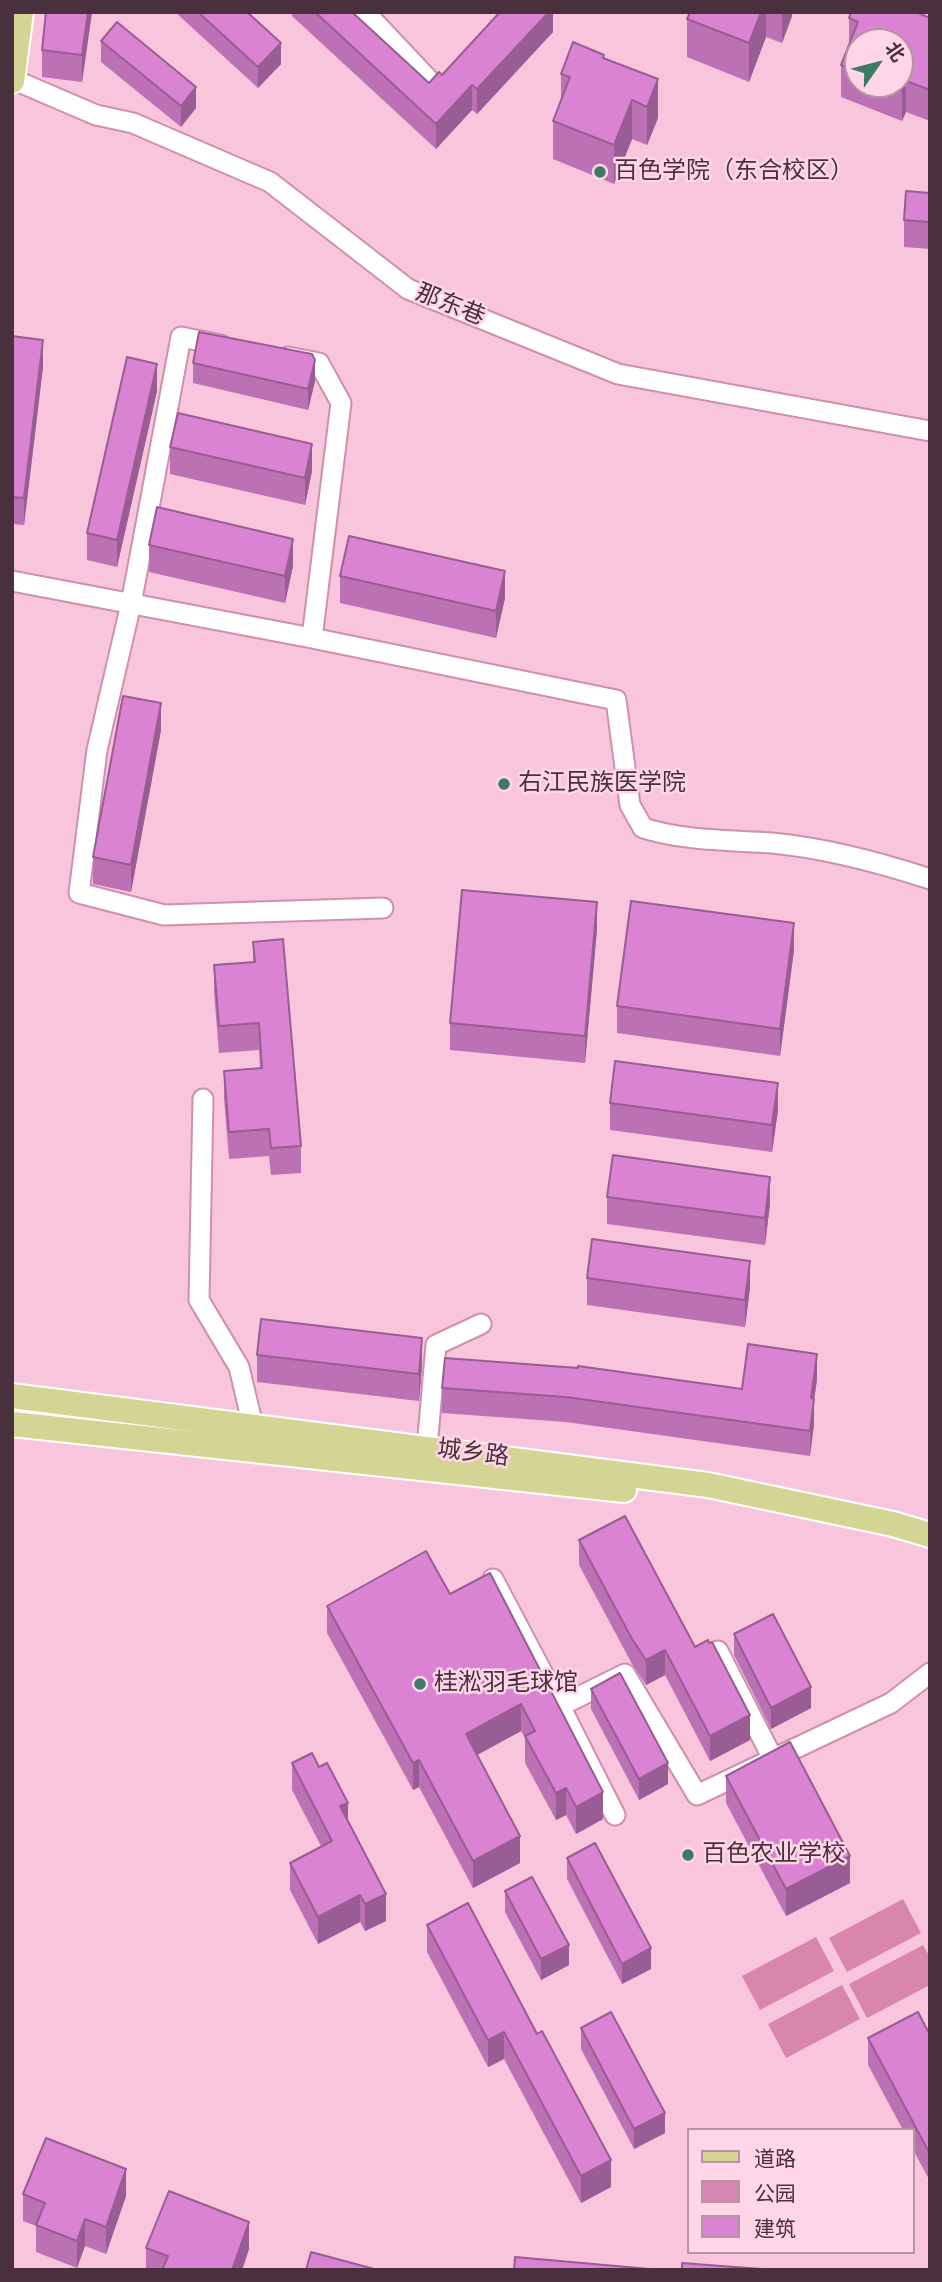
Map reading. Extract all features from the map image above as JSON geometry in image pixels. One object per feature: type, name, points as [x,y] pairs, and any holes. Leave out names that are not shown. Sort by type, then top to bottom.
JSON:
[{"type":"main road","points":[[12,80],[21,12]]},
{"type":"main road","name":"城乡路","points":[[12,1396],[708,1485],[893,1524],[930,1535]]},
{"type":"main road","name":"城乡路","points":[[12,1424],[706,1499],[890,1538],[930,1553]]},
{"type":"street","points":[[365,12],[428,79]]},
{"type":"street","name":"那东巷","points":[[12,80],[96,116],[133,123],[270,182],[408,289],[618,374],[930,431]]},
{"type":"street","points":[[244,349],[181,337],[131,604],[97,750],[79,894],[164,915],[383,908]]},
{"type":"street","points":[[269,354],[319,363],[341,402],[312,638]]},
{"type":"street","points":[[12,581],[616,700],[630,805],[643,828],[668,836],[774,844],[856,856],[930,879]]},
{"type":"street","points":[[203,1099],[199,1300],[239,1367],[253,1426]]},
{"type":"street","points":[[427,1448],[436,1345],[481,1324]]},
{"type":"street","points":[[494,1579],[615,1815]]},
{"type":"street","points":[[718,1651],[773,1759]]},
{"type":"street","points":[[560,1706],[625,1674],[697,1794],[891,1703],[930,1673]]},
{"type":"green space","points":[[903,1899],[921,1933],[847,1972],[829,1938]]},
{"type":"green space","points":[[816,1937],[834,1971],[760,2010],[742,1976]]},
{"type":"green space","points":[[923,1945],[930,1957],[930,1985],[867,2018],[849,1984]]},
{"type":"green space","points":[[842,1985],[860,2019],[786,2058],[768,2024]]},
{"type":"building","points":[[46,12],[88,12],[82,55],[42,50]]},
{"type":"building","points":[[198,12],[247,12],[281,43],[258,67]]},
{"type":"building","points":[[315,12],[352,12],[429,83],[439,72],[442,75],[500,12],[549,12],[477,89],[472,85],[436,124]]},
{"type":"building","points":[[690,12],[761,12],[749,43],[687,19]]},
{"type":"building","points":[[851,12],[916,12],[930,18],[930,90],[914,84],[914,28],[856,28],[858,22],[849,18]]},
{"type":"building","points":[[117,22],[196,87],[181,106],[101,41]]},
{"type":"building","points":[[573,42],[604,55],[603,58],[658,79],[647,107],[632,100],[614,145],[553,121],[570,77],[561,74]]},
{"type":"building","points":[[906,191],[930,193],[930,222],[904,220]]},
{"type":"building","points":[[199,332],[312,354],[315,360],[308,389],[193,363]]},
{"type":"building","points":[[12,336],[43,340],[24,498],[12,497]]},
{"type":"building","points":[[127,357],[157,364],[117,540],[87,533]]},
{"type":"building","points":[[178,413],[312,444],[305,478],[170,447]]},
{"type":"building","points":[[157,507],[293,539],[285,576],[149,545]]},
{"type":"building","points":[[349,536],[505,571],[496,611],[340,576]]},
{"type":"building","points":[[123,696],[161,703],[131,865],[93,857]]},
{"type":"building","points":[[462,890],[597,902],[585,1036],[450,1023]]},
{"type":"building","points":[[631,901],[794,923],[780,1029],[617,1006]]},
{"type":"building","points":[[283,939],[301,1146],[271,1148],[269,1129],[229,1132],[224,1071],[262,1068],[259,1023],[219,1026],[214,965],[255,962],[253,942]]},
{"type":"building","points":[[615,1061],[778,1083],[772,1125],[610,1103]]},
{"type":"building","points":[[613,1155],[770,1177],[765,1218],[607,1197]]},
{"type":"building","points":[[592,1239],[750,1261],[745,1300],[587,1278]]},
{"type":"building","points":[[261,1319],[422,1338],[419,1374],[257,1355]]},
{"type":"building","points":[[748,1344],[817,1354],[810,1431],[566,1397],[442,1388],[445,1358],[578,1366],[742,1389]]},
{"type":"building","points":[[625,1516],[695,1647],[708,1640],[709,1643],[712,1642],[750,1715],[710,1736],[665,1650],[646,1660],[579,1540]]},
{"type":"building","points":[[426,1551],[450,1594],[490,1573],[603,1792],[576,1807],[566,1788],[556,1793],[525,1736],[535,1731],[521,1704],[466,1734],[520,1836],[473,1861],[419,1760],[413,1763],[327,1606]]},
{"type":"building","points":[[773,1614],[811,1687],[771,1708],[734,1634]]},
{"type":"building","points":[[620,1673],[668,1763],[639,1779],[591,1689]]},
{"type":"building","points":[[790,1742],[850,1856],[786,1889],[726,1776]]},
{"type":"building","points":[[312,1753],[319,1767],[327,1763],[348,1803],[340,1806],[386,1894],[365,1904],[360,1895],[318,1917],[290,1863],[332,1841],[292,1763]]},
{"type":"building","points":[[595,1843],[651,1948],[622,1964],[567,1858]]},
{"type":"building","points":[[532,1877],[569,1945],[541,1959],[505,1891]]},
{"type":"building","points":[[468,1903],[537,2034],[542,2031],[611,2160],[581,2176],[504,2032],[488,2040],[427,1925]]},
{"type":"building","points":[[611,2012],[665,2113],[634,2129],[581,2028]]},
{"type":"building","points":[[918,2012],[930,2035],[930,2154],[868,2038]]},
{"type":"building","points":[[46,2138],[126,2169],[106,2227],[85,2219],[77,2241],[36,2225],[45,2203],[23,2194]]},
{"type":"building","points":[[169,2191],[249,2222],[232,2270],[162,2270],[168,2256],[146,2248]]},
{"type":"building","points":[[311,2252],[378,2270],[306,2270]]},
{"type":"building","points":[[515,2257],[661,2270],[514,2270]]},
{"type":"building","points":[[682,2263],[775,2270],[682,2270]]},
{"type":"place","name":"百色学院（东合校区）","points":[[600,172]]},
{"type":"place","name":"右江民族医学院","points":[[504,784]]},
{"type":"place","name":"桂淞羽毛球馆","points":[[420,1684]]},
{"type":"place","name":"百色农业学校","points":[[688,1855]]}]
